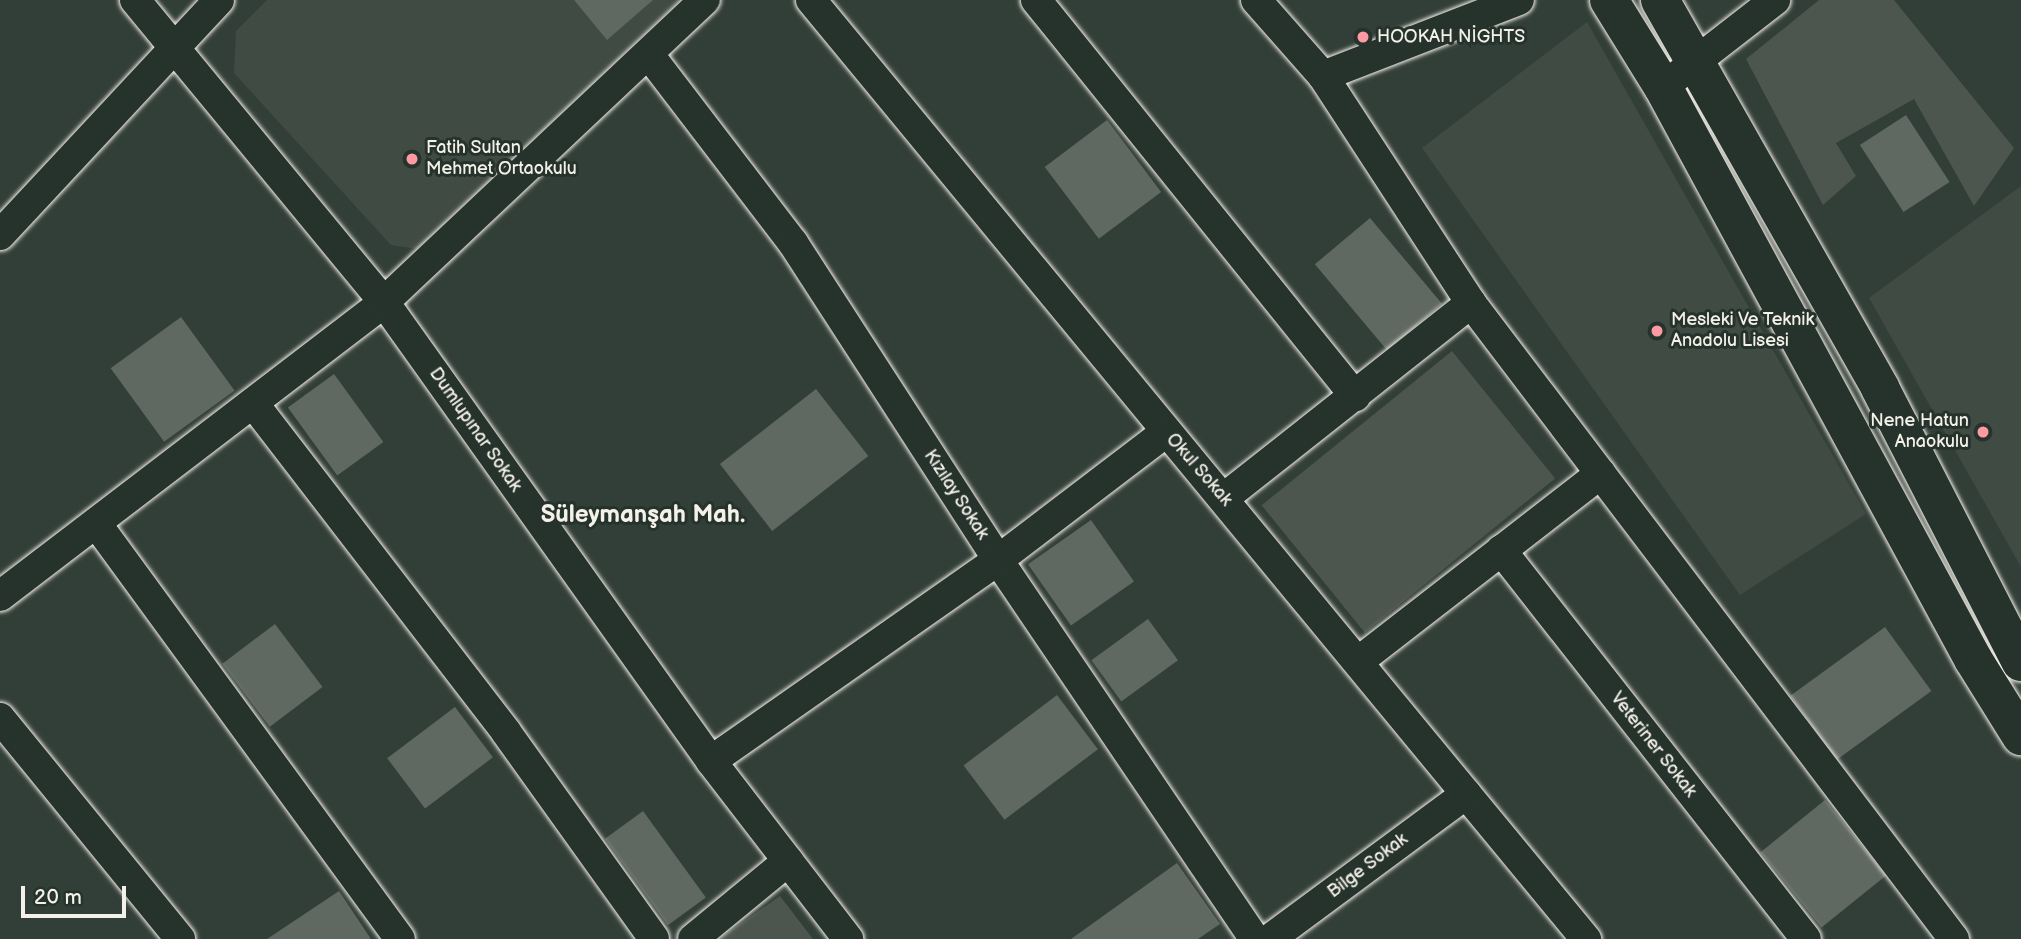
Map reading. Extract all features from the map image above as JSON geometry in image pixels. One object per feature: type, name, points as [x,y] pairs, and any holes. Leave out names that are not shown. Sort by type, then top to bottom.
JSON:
[{"type":"street","name":"Dumlupınar Sokak","points":[[135,0],[384,302],[711,761],[848,939]]},
{"type":"street","points":[[0,235],[173,46],[219,0]]},
{"type":"street","points":[[0,596],[384,302],[650,56],[705,0]]},
{"type":"street","name":"Okul Sokak","points":[[811,0],[1587,939]]},
{"type":"street","points":[[1035,0],[1355,396]]},
{"type":"street","points":[[1256,0],[1323,76],[1471,303],[1954,939]]},
{"type":"street","points":[[1323,76],[1519,0]]},
{"type":"street","points":[[1609,0],[1663,87],[1973,659],[2021,736]]},
{"type":"street","points":[[1660,0],[1699,63],[1880,388],[2018,648],[1973,659]]},
{"type":"street","points":[[1663,87],[1699,63],[1775,0]]},
{"type":"street","name":"Kızılay Sokak","points":[[650,56],[793,243],[998,560],[1255,939]]},
{"type":"street","points":[[1224,498],[1471,303]]},
{"type":"street","points":[[253,403],[506,732],[654,939]]},
{"type":"street","points":[[711,761],[998,560],[1166,432]]},
{"type":"street","points":[[1359,661],[1601,473]]},
{"type":"street","points":[[96,523],[400,939]]},
{"type":"street","name":"Veteriner Sokak","points":[[1501,550],[1806,939]]},
{"type":"street","points":[[0,718],[180,939]]},
{"type":"street","name":"Bilge Sokak","points":[[1270,939],[1466,794]]},
{"type":"street","points":[[692,939],[788,861]]},
{"type":"shaded area","name":"Fatih Sultan Mehmet Ortaokulu","points":[[267,0],[680,0],[417,249],[391,245],[234,73],[236,31]]},
{"type":"shaded area","points":[[1819,0],[1894,0],[2014,148],[1974,206],[1914,99],[1836,143],[1856,176],[1823,205],[1746,59]]},
{"type":"shaded area","name":"Mesleki Ve Teknik Anadolu Lisesi","points":[[1587,22],[1866,514],[1740,595],[1422,148]]},
{"type":"shaded area","name":"Nene Hatun Anaokulu","points":[[2021,186],[2021,567],[1869,298]]},
{"type":"shaded area","points":[[1452,351],[1555,478],[1365,633],[1262,505]]},
{"type":"shaded area","points":[[780,896],[813,939],[719,939]]},
{"type":"building","points":[[574,0],[653,0],[607,40]]},
{"type":"building","points":[[1906,115],[1950,182],[1903,212],[1860,145]]},
{"type":"building","points":[[1107,120],[1161,192],[1099,239],[1045,167]]},
{"type":"building","points":[[1370,218],[1442,304],[1387,350],[1315,264]]},
{"type":"building","points":[[181,317],[234,391],[164,442],[111,368]]},
{"type":"building","points":[[334,374],[383,442],[337,475],[288,408]]},
{"type":"building","points":[[816,389],[868,456],[772,531],[720,464]]},
{"type":"building","points":[[1091,520],[1134,581],[1071,626],[1028,564]]},
{"type":"building","points":[[1148,619],[1178,660],[1121,701],[1091,660]]},
{"type":"building","points":[[275,624],[323,687],[270,727],[222,664]]},
{"type":"building","points":[[1885,627],[1931,691],[1837,760],[1790,696]]},
{"type":"building","points":[[1057,695],[1098,749],[1004,820],[964,765]]},
{"type":"building","points":[[455,707],[493,757],[425,808],[387,758]]},
{"type":"building","points":[[1825,800],[1886,875],[1822,928],[1760,852]]},
{"type":"building","points":[[643,811],[706,898],[668,925],[605,839]]},
{"type":"building","points":[[1177,863],[1220,924],[1198,939],[1071,939]]},
{"type":"building","points":[[339,891],[371,939],[267,939]]},
{"type":"place","name":"HOOKAH NİGHTS","points":[[1363,37]]},
{"type":"place","name":"Fatih Sultan Mehmet Ortaokulu","points":[[412,159]]},
{"type":"place","name":"Mesleki Ve Teknik Anadolu Lisesi","points":[[1657,331]]},
{"type":"place","name":"Nene Hatun Anaokulu","points":[[1983,432]]},
{"type":"district","name":"Süleymanşah Mah.","points":[[643,515]]}]
